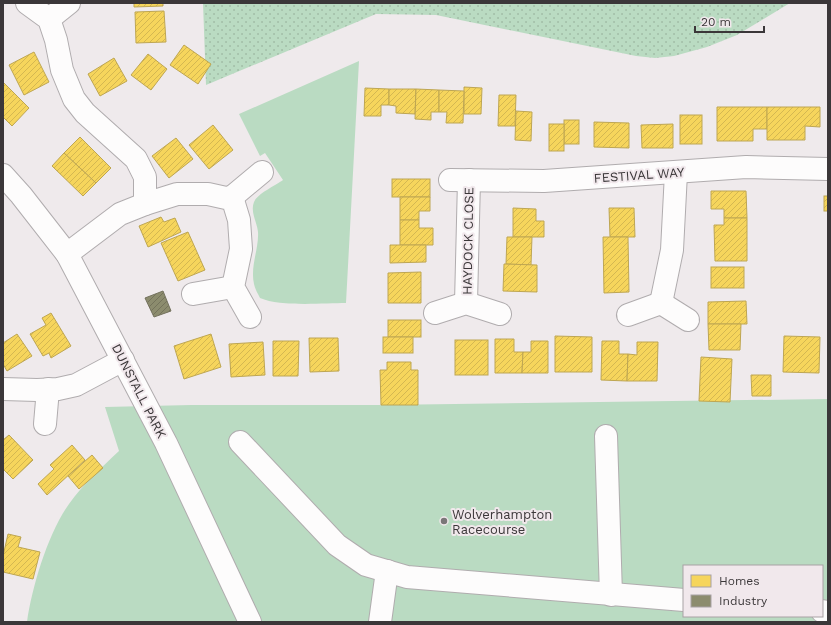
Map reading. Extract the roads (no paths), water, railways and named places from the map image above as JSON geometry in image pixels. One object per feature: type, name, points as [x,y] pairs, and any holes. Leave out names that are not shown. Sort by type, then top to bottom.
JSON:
[{"type":"street","points":[[27,3],[48,19],[56,40],[62,70],[74,99],[85,113],[136,159],[145,177],[145,204]]},
{"type":"street","points":[[48,19],[69,3]]},
{"type":"street","name":"FESTIVAL WAY","points":[[460,180],[544,181],[746,167],[828,169]]},
{"type":"street","points":[[67,254],[120,214],[177,194],[208,194],[226,198],[232,197],[262,172]]},
{"type":"street","points":[[661,303],[672,250],[676,173]]},
{"type":"street","name":"DUNSTALL PARK","points":[[3,175],[21,195],[67,254],[166,443],[250,622]]},
{"type":"street","name":"HAYDOCK CLOSE","points":[[460,180],[466,303]]},
{"type":"street","points":[[232,197],[240,220],[241,249],[233,287],[250,316]]},
{"type":"street","points":[[192,294],[233,287]]},
{"type":"street","name":"HAYDOCK CLOSE","points":[[435,314],[466,303],[500,314]]},
{"type":"street","points":[[628,315],[661,303]]},
{"type":"street","points":[[661,303],[688,320]]},
{"type":"street","points":[[3,389],[48,390],[76,385],[123,360]]},
{"type":"street","points":[[45,424],[48,390]]},
{"type":"street","points":[[606,436],[611,595]]},
{"type":"street","points":[[240,442],[338,545],[366,565],[407,577],[683,600]]},
{"type":"street","points":[[380,622],[388,572]]},
{"type":"place","name":"Wolverhampton Racecourse","points":[[444,521]]}]
